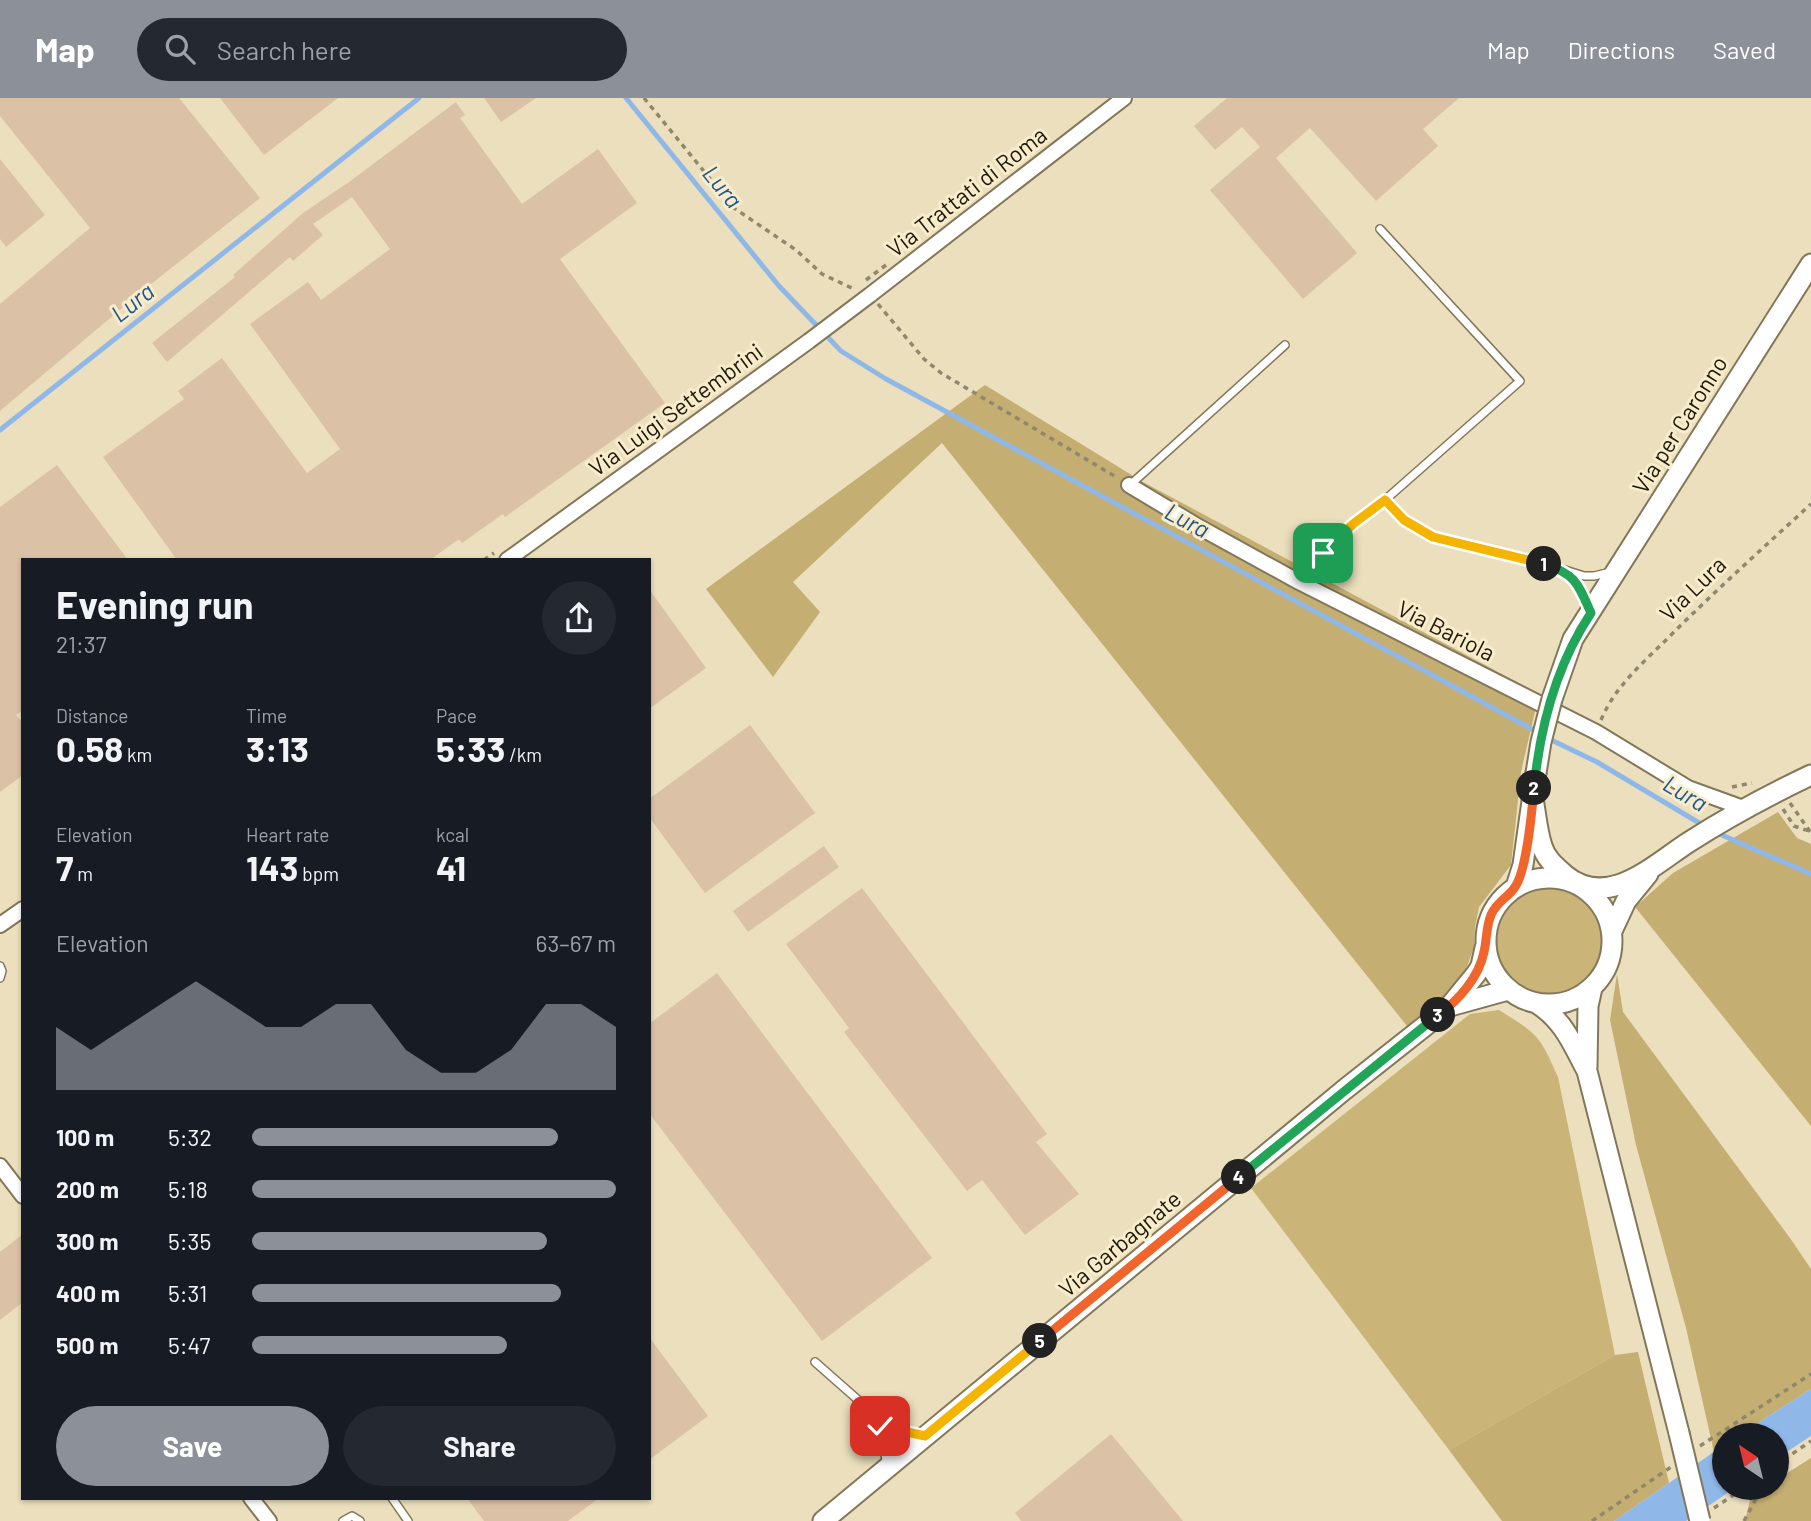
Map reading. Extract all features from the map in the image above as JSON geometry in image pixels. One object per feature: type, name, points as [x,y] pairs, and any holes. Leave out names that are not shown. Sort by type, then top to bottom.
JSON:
[{"type":"main road","name":"Via per Caronno","points":[[1533,799],[1541,742],[1552,699],[1573,639],[1811,264]]},
{"type":"main road","points":[[1703,1518],[1587,1071],[1564,1027],[1553,1014],[1508,990],[1493,971],[1485,948],[1486,930],[1492,913],[1502,898],[1530,880],[1561,879],[1595,888],[1614,887],[1655,866],[1722,822],[1811,775]]},
{"type":"main road","points":[[1533,799],[1542,846],[1550,862],[1576,884],[1589,891],[1600,903],[1608,916],[1612,931],[1612,952],[1605,971],[1592,988],[1576,999],[1558,1004],[1538,1004]]},
{"type":"main road","points":[[1516,887],[1524,865],[1533,799]]},
{"type":"main road","points":[[1612,931],[1626,901],[1655,866]]},
{"type":"main road","name":"Via Garbagnate","points":[[823,1521],[1363,1074],[1449,1007],[1481,966],[1485,948]]},
{"type":"main road","points":[[1587,1071],[1588,1006],[1592,988]]},
{"type":"main road","name":"Via Garbagnate","points":[[1449,1007],[1508,990]]},
{"type":"street","name":"Via Trattati di Roma","points":[[870,295],[1124,98]]},
{"type":"street","name":"Via Luigi Settembrini","points":[[510,558],[870,295]]},
{"type":"street","name":"Via Bariola","points":[[1129,485],[1299,582],[1597,732],[1688,788],[1746,809]]},
{"type":"street","points":[[0,925],[21,910]]},
{"type":"street","points":[[0,1166],[21,1193]]},
{"type":"street","points":[[253,1500],[269,1521]]},
{"type":"lane","points":[[1299,582],[1323,553],[1353,524],[1385,500],[1520,381],[1380,229]]},
{"type":"lane","points":[[1129,485],[1285,345]]},
{"type":"lane","points":[[1385,500],[1404,520],[1433,537],[1530,559],[1584,576],[1618,569]]},
{"type":"lane","points":[[1564,570],[1576,582],[1591,613]]},
{"type":"lane","points":[[0,966],[0,978]]},
{"type":"lane","points":[[815,1362],[857,1399],[880,1426],[888,1468]]},
{"type":"lane","points":[[880,1426],[925,1436]]},
{"type":"lane","points":[[393,1500],[408,1521]]},
{"type":"lane","points":[[343,1521],[352,1516],[360,1521]]},
{"type":"path","points":[[644,98],[734,208],[796,250]]},
{"type":"path","points":[[941,373],[1129,485]]},
{"type":"path","name":"Via Lura","points":[[1607,706],[1625,681],[1677,629],[1811,504]]},
{"type":"path","points":[[1783,789],[1811,833]]},
{"type":"path","points":[[1789,1456],[1811,1441]]},
{"type":"path","points":[[1703,1518],[1728,1500]]},
{"type":"path","points":[[1744,1521],[1755,1500]]},
{"type":"shaded area","points":[[985,385],[1143,482],[1539,694],[1521,772],[1511,865],[1479,907],[1474,947],[1465,972],[1442,999],[1407,1026],[942,443],[793,582],[820,612],[773,677],[706,589]]},
{"type":"shaded area","points":[[1778,812],[1797,838],[1811,844],[1811,1126],[1635,907],[1673,873]]},
{"type":"shaded area","points":[[1549,889],[1569,893],[1592,912],[1597,921],[1601,941],[1597,961],[1578,984],[1569,989],[1549,993],[1529,989],[1506,970],[1501,961],[1497,941],[1501,921],[1520,898],[1529,893]]},
{"type":"shaded area","points":[[1617,974],[1623,1012],[1811,1269],[1811,1389],[1758,1423],[1712,1423],[1712,1443],[1686,1328],[1636,1145],[1610,1020]]},
{"type":"shaded area","points":[[1499,1010],[1536,1037],[1558,1077],[1615,1355],[1449,1450],[1251,1188],[1470,1014]]},
{"type":"shaded area","points":[[1638,1352],[1669,1483],[1614,1521],[1502,1521],[1449,1450],[1615,1355]]},
{"type":"shaded area","points":[[1811,1458],[1811,1521],[1745,1521],[1750,1500],[1789,1500],[1789,1472]]},
{"type":"water","points":[[1811,1389],[1811,1436],[1789,1450],[1789,1423],[1758,1423]]},
{"type":"water","points":[[1712,1453],[1712,1500],[1717,1500],[1686,1521],[1614,1521]]},
{"type":"building","points":[[0,98],[179,98],[260,198],[141,292],[0,411],[0,304],[90,228],[0,116]]},
{"type":"building","points":[[220,98],[338,98],[264,155]]},
{"type":"building","points":[[484,98],[536,98],[501,122]]},
{"type":"building","points":[[1227,98],[1459,98],[1423,129],[1438,146],[1376,201],[1310,128],[1276,158],[1357,253],[1303,299],[1210,190],[1260,147],[1242,127],[1215,150],[1194,126]]},
{"type":"building","points":[[456,102],[465,115],[460,118],[522,204],[598,149],[637,203],[560,259],[665,403],[505,517],[503,514],[462,543],[459,539],[433,558],[176,558],[103,457],[184,399],[178,391],[222,358],[307,473],[340,449],[250,324],[308,282],[321,300],[390,249],[352,197],[313,224],[323,235],[293,261],[290,257],[167,362],[152,343],[235,277],[233,275],[303,213]]},
{"type":"building","points":[[0,159],[45,215],[6,247],[0,239]]},
{"type":"building","points":[[57,465],[127,558],[21,558],[21,711],[16,715],[21,721],[21,776],[0,792],[0,507]]},
{"type":"building","points":[[651,592],[706,668],[651,708]]},
{"type":"building","points":[[750,725],[815,813],[705,893],[651,820],[651,798]]},
{"type":"building","points":[[824,846],[839,867],[748,932],[733,911]]},
{"type":"building","points":[[862,888],[1047,1134],[1036,1142],[1079,1194],[1025,1235],[982,1180],[967,1191],[844,1032],[849,1028],[786,944]]},
{"type":"building","points":[[717,973],[932,1258],[822,1341],[651,1116],[651,1022]]},
{"type":"building","points":[[21,1236],[21,1304],[0,1320],[0,1252]]},
{"type":"building","points":[[651,1340],[708,1416],[651,1459]]},
{"type":"building","points":[[1111,1434],[1183,1521],[1021,1521],[1015,1513]]},
{"type":"building","points":[[468,1500],[596,1500],[568,1521],[484,1521]]},
{"type":"waterway","name":"Lura","points":[[0,430],[419,98]]},
{"type":"waterway","name":"Lura","points":[[626,98],[779,286],[841,351],[886,379],[1539,733]]},
{"type":"waterway","name":"Lura","points":[[1547,738],[1597,762],[1706,827]]},
{"type":"waterway","name":"Lura","points":[[1715,832],[1811,874]]},
{"type":"route","points":[[880,1426],[925,1436],[1344,1090],[1449,1007],[1481,966],[1486,930],[1492,913],[1502,898],[1516,887],[1524,865],[1541,742],[1559,675],[1573,639],[1591,613],[1576,582],[1564,570],[1530,559],[1433,537],[1404,520],[1385,500],[1353,524],[1323,553]]}]
